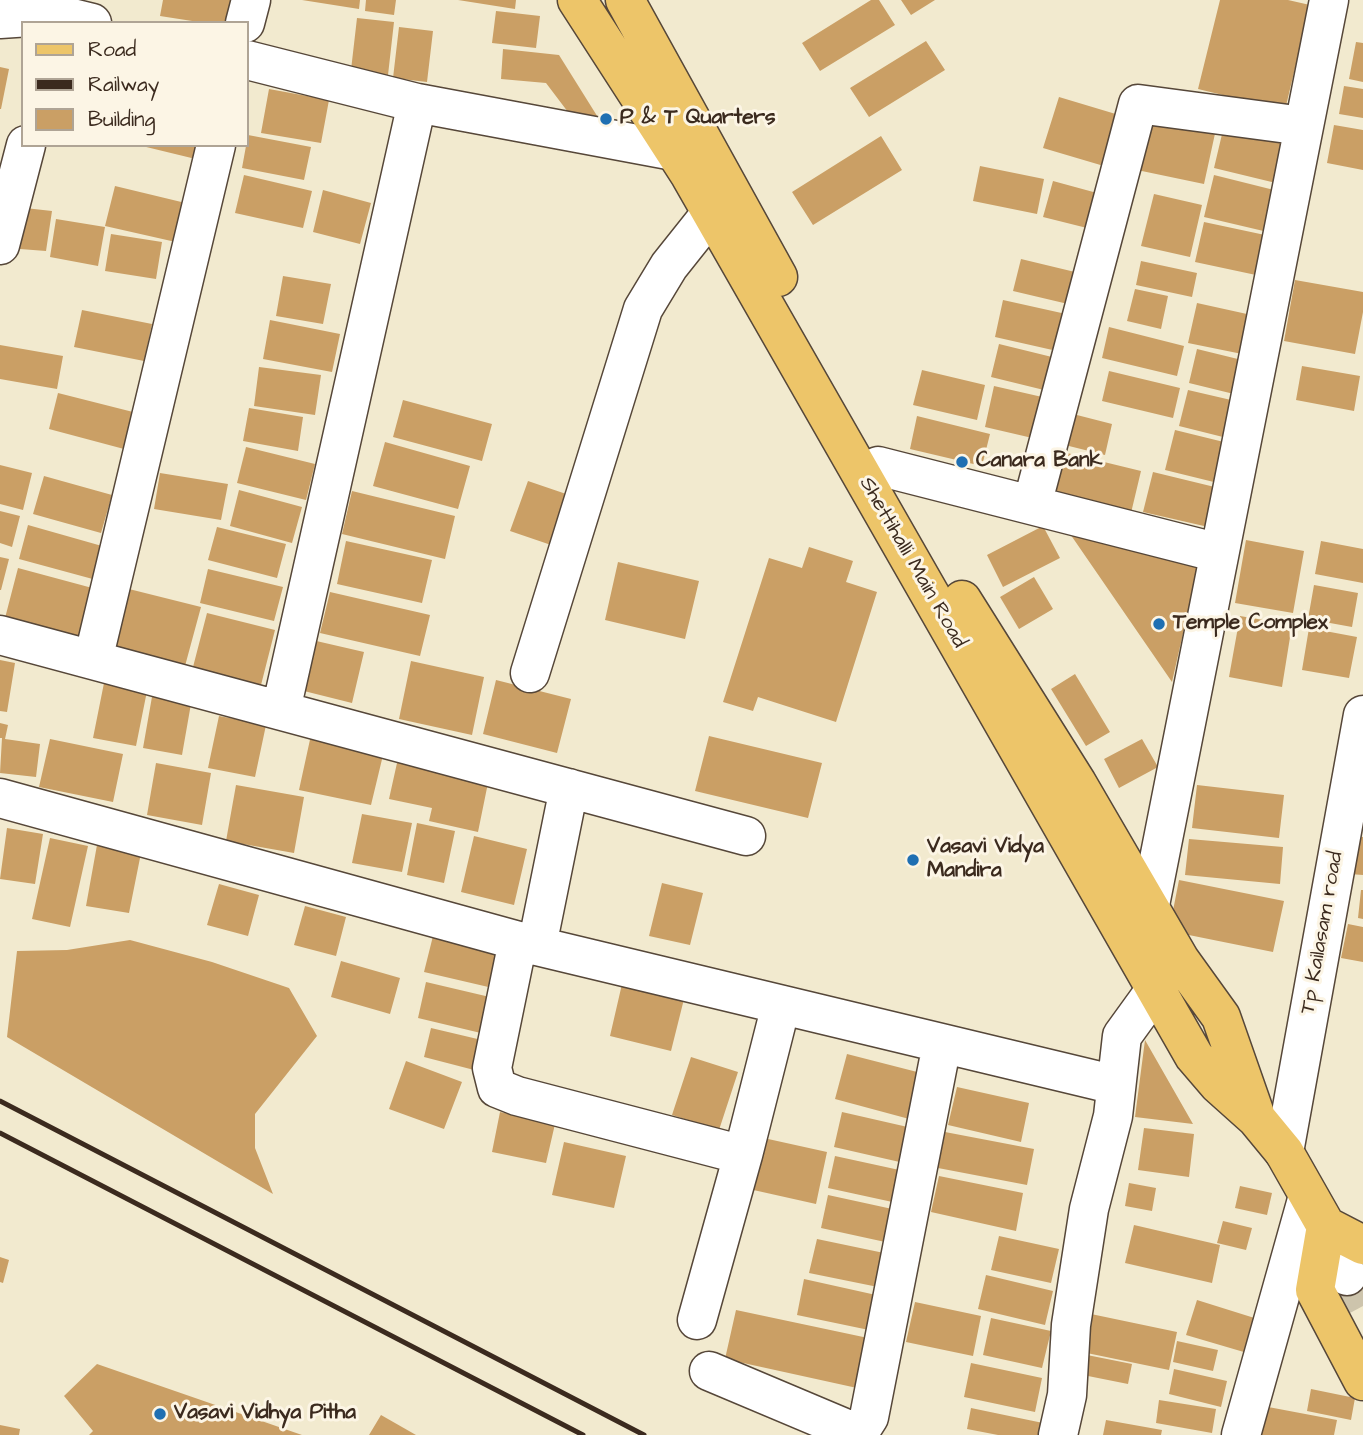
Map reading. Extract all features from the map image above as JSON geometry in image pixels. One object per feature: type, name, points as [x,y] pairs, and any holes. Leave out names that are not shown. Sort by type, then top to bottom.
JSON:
[{"type":"main road","name":"Shettihalli Main Road","points":[[577,0],[692,151],[775,270],[878,466],[1077,783],[1136,920],[1156,989],[1194,1056],[1218,1084],[1256,1118],[1284,1152],[1317,1211]]},
{"type":"main road","name":"Shettihalli Main Road","points":[[625,0],[692,151],[712,212],[1136,920],[1180,960],[1220,1017],[1256,1118]]},
{"type":"main road","points":[[1317,1211],[1355,1261]]},
{"type":"main road","points":[[1317,1211],[1315,1290],[1363,1381]]},
{"type":"street","points":[[246,21],[251,0]]},
{"type":"street","points":[[1136,920],[1219,552],[1329,0]]},
{"type":"street","points":[[0,19],[68,15]]},
{"type":"street","points":[[248,60],[417,103],[692,151]]},
{"type":"street","points":[[281,710],[417,103]]},
{"type":"street","points":[[1032,505],[1138,104],[1303,125]]},
{"type":"street","points":[[0,245],[25,147]]},
{"type":"street","points":[[93,660],[216,147]]},
{"type":"street","points":[[530,673],[643,309],[669,266],[712,212]]},
{"type":"street","points":[[878,466],[1219,552]]},
{"type":"street","points":[[0,635],[746,836]]},
{"type":"street","name":"Tp Kailasam road","points":[[1284,1152],[1363,715]]},
{"type":"street","points":[[569,788],[492,1069],[497,1088],[517,1096],[743,1154]]},
{"type":"street","points":[[0,797],[528,943],[1116,1086]]},
{"type":"street","points":[[1058,1435],[1067,1395],[1072,1325],[1089,1209],[1113,1116],[1122,1036],[1156,989]]},
{"type":"street","points":[[696,1320],[743,1154],[781,1004]]},
{"type":"street","points":[[709,1371],[849,1430],[862,1428],[869,1417],[942,1044]]},
{"type":"street","points":[[1241,1435],[1317,1211]]},
{"type":"building","points":[[163,0],[242,0],[239,21],[192,21],[160,16]]},
{"type":"building","points":[[302,0],[360,0],[359,9]]},
{"type":"building","points":[[366,0],[396,0],[394,15],[365,11]]},
{"type":"building","points":[[458,0],[516,0],[515,9]]},
{"type":"building","points":[[871,0],[879,0],[895,25],[820,71],[802,43]]},
{"type":"building","points":[[901,0],[935,0],[911,15]]},
{"type":"building","points":[[1220,0],[1288,0],[1310,5],[1285,110],[1198,89]]},
{"type":"building","points":[[496,11],[540,16],[536,48],[492,43]]},
{"type":"building","points":[[357,18],[394,22],[388,75],[351,70]]},
{"type":"building","points":[[399,27],[433,31],[427,82],[393,78]]},
{"type":"building","points":[[926,41],[945,70],[869,117],[850,88]]},
{"type":"building","points":[[1356,42],[1363,43],[1363,82],[1349,79]]},
{"type":"building","points":[[503,49],[559,55],[599,119],[571,116],[546,83],[501,79]]},
{"type":"building","points":[[0,67],[9,69],[1,109],[0,109]]},
{"type":"building","points":[[1344,86],[1363,89],[1363,118],[1339,114]]},
{"type":"building","points":[[269,89],[329,100],[321,143],[261,133]]},
{"type":"building","points":[[1059,97],[1129,118],[1114,169],[1043,148]]},
{"type":"building","points":[[1149,115],[1216,129],[1204,184],[1137,170]]},
{"type":"building","points":[[1334,125],[1363,130],[1363,170],[1327,163]]},
{"type":"building","points":[[1223,130],[1289,145],[1280,184],[1214,168]]},
{"type":"building","points":[[248,135],[311,147],[304,180],[242,168],[248,147]]},
{"type":"building","points":[[881,136],[902,170],[813,225],[792,192]]},
{"type":"building","points":[[146,147],[212,147],[208,162]]},
{"type":"building","points":[[980,166],[1044,179],[1037,214],[973,201]]},
{"type":"building","points":[[244,175],[312,191],[303,228],[235,213]]},
{"type":"building","points":[[1214,175],[1282,192],[1272,233],[1204,217]]},
{"type":"building","points":[[1053,181],[1097,193],[1087,228],[1043,217]]},
{"type":"building","points":[[115,186],[198,206],[189,245],[105,226]]},
{"type":"building","points":[[323,190],[371,203],[360,244],[313,232]]},
{"type":"building","points":[[1154,194],[1202,205],[1190,257],[1141,246]]},
{"type":"building","points":[[25,208],[52,211],[46,251],[20,249]]},
{"type":"building","points":[[56,219],[105,227],[98,266],[50,257]]},
{"type":"building","points":[[1204,222],[1265,235],[1256,275],[1195,262]]},
{"type":"building","points":[[111,234],[162,242],[156,279],[105,271]]},
{"type":"building","points":[[1021,259],[1075,272],[1068,304],[1013,291]]},
{"type":"building","points":[[1141,261],[1197,273],[1192,297],[1136,285]]},
{"type":"building","points":[[283,276],[331,284],[323,324],[276,316]]},
{"type":"building","points":[[1295,280],[1363,292],[1363,312],[1355,354],[1284,341]]},
{"type":"building","points":[[1135,289],[1168,296],[1161,329],[1127,321]]},
{"type":"building","points":[[1003,300],[1066,314],[1057,351],[995,337]]},
{"type":"building","points":[[1197,303],[1256,316],[1247,355],[1188,343]]},
{"type":"building","points":[[82,310],[152,324],[144,361],[74,347]]},
{"type":"building","points":[[270,320],[340,334],[332,372],[263,359]]},
{"type":"building","points":[[1109,327],[1184,346],[1177,376],[1102,358]]},
{"type":"building","points":[[999,344],[1052,357],[1044,390],[991,377]]},
{"type":"building","points":[[0,345],[63,356],[57,389],[0,379]]},
{"type":"building","points":[[1197,349],[1246,361],[1238,395],[1189,383]]},
{"type":"building","points":[[1302,366],[1360,376],[1354,411],[1296,400]]},
{"type":"building","points":[[259,367],[321,375],[315,415],[254,406]]},
{"type":"building","points":[[922,370],[985,385],[977,420],[913,405]]},
{"type":"building","points":[[1109,371],[1180,388],[1173,418],[1102,401]]},
{"type":"building","points":[[994,386],[1051,399],[1041,440],[985,427]]},
{"type":"building","points":[[1188,390],[1244,403],[1235,440],[1179,426]]},
{"type":"building","points":[[58,393],[133,412],[124,449],[49,429]]},
{"type":"building","points":[[403,400],[492,424],[482,461],[393,437]]},
{"type":"building","points":[[249,408],[303,417],[298,451],[243,441]]},
{"type":"building","points":[[1073,414],[1112,424],[1105,455],[1065,445]]},
{"type":"building","points":[[917,416],[990,434],[982,466],[910,449]]},
{"type":"building","points":[[1175,430],[1236,445],[1226,485],[1165,470]]},
{"type":"building","points":[[385,442],[470,466],[458,509],[373,486]]},
{"type":"building","points":[[246,447],[315,464],[306,500],[237,483]]},
{"type":"building","points":[[1063,452],[1141,471],[1131,513],[1053,494]]},
{"type":"building","points":[[0,465],[32,473],[23,510],[0,504]]},
{"type":"building","points":[[1153,472],[1227,490],[1217,529],[1143,512]]},
{"type":"building","points":[[160,473],[228,484],[221,520],[154,509]]},
{"type":"building","points":[[44,476],[112,495],[101,533],[33,514]]},
{"type":"building","points":[[528,481],[572,496],[554,546],[510,531]]},
{"type":"building","points":[[239,490],[302,507],[292,543],[230,526]]},
{"type":"building","points":[[352,491],[455,516],[445,559],[342,534]]},
{"type":"building","points":[[0,511],[20,516],[12,547],[0,543]]},
{"type":"building","points":[[28,525],[109,548],[100,581],[19,559]]},
{"type":"building","points":[[1043,526],[1060,558],[1003,587],[987,555]]},
{"type":"building","points":[[217,527],[286,544],[277,578],[208,560]]},
{"type":"building","name":"Temple Complex","points":[[1066,528],[1198,567],[1172,682]]},
{"type":"building","points":[[1246,540],[1304,551],[1293,613],[1235,603]]},
{"type":"building","points":[[346,541],[432,560],[422,603],[337,584]]},
{"type":"building","points":[[1321,541],[1363,549],[1363,583],[1315,574]]},
{"type":"building","points":[[809,547],[853,561],[846,582],[877,592],[836,722],[758,697],[753,711],[723,702],[769,558],[802,568]]},
{"type":"building","points":[[0,557],[9,559],[1,590],[0,590]]},
{"type":"building","points":[[618,562],[699,581],[685,639],[605,620]]},
{"type":"building","points":[[18,568],[96,589],[81,643],[4,622]]},
{"type":"building","points":[[208,569],[283,587],[274,621],[200,603]]},
{"type":"building","points":[[1034,577],[1053,609],[1019,629],[1000,597]]},
{"type":"building","points":[[1314,585],[1358,593],[1352,627],[1308,619]]},
{"type":"building","points":[[125,588],[201,607],[185,666],[110,647]]},
{"type":"building","points":[[330,592],[430,615],[420,656],[320,633]]},
{"type":"building","points":[[207,613],[275,630],[261,685],[193,667]]},
{"type":"building","points":[[1240,616],[1292,625],[1282,687],[1229,677]]},
{"type":"building","points":[[1309,628],[1357,637],[1349,678],[1302,670]]},
{"type":"building","points":[[312,640],[364,652],[352,703],[300,690]]},
{"type":"building","points":[[0,660],[15,663],[7,712],[0,711]]},
{"type":"building","points":[[411,661],[484,677],[472,735],[399,719]]},
{"type":"building","points":[[1075,674],[1110,732],[1086,746],[1051,689]]},
{"type":"building","points":[[496,680],[571,699],[557,753],[483,734]]},
{"type":"building","points":[[104,683],[147,691],[136,746],[93,738]]},
{"type":"building","points":[[153,691],[192,698],[182,755],[143,748]]},
{"type":"building","points":[[219,716],[266,725],[255,777],[208,768]]},
{"type":"building","points":[[0,723],[8,725],[5,739],[40,744],[36,777],[0,773]]},
{"type":"building","points":[[311,735],[384,751],[371,805],[299,790]]},
{"type":"building","points":[[709,736],[822,763],[808,818],[695,791]]},
{"type":"building","points":[[50,739],[123,754],[113,802],[39,787]]},
{"type":"building","points":[[1142,739],[1158,767],[1119,788],[1104,759]]},
{"type":"building","points":[[399,754],[490,773],[478,832],[429,821],[432,808],[389,799]]},
{"type":"building","points":[[156,763],[211,773],[202,825],[147,815]]},
{"type":"building","points":[[236,785],[304,797],[294,853],[226,841]]},
{"type":"building","points":[[1197,785],[1284,795],[1279,838],[1192,828]]},
{"type":"building","points":[[362,814],[412,823],[402,872],[352,863]]},
{"type":"building","points":[[417,823],[455,831],[444,883],[407,875]]},
{"type":"building","points":[[7,828],[43,834],[35,884],[0,879]]},
{"type":"building","points":[[474,836],[527,849],[514,905],[461,892]]},
{"type":"building","points":[[1352,836],[1363,837],[1363,875],[1349,874]]},
{"type":"building","points":[[50,838],[88,846],[70,927],[32,919]]},
{"type":"building","points":[[1189,839],[1283,847],[1280,884],[1185,875]]},
{"type":"building","points":[[97,845],[141,853],[129,913],[86,906]]},
{"type":"building","points":[[1179,880],[1284,901],[1273,952],[1169,931]]},
{"type":"building","points":[[662,883],[703,893],[690,945],[649,936]]},
{"type":"building","points":[[219,884],[259,895],[248,936],[207,925]]},
{"type":"building","points":[[1363,890],[1363,919],[1358,918]]},
{"type":"building","points":[[305,906],[346,917],[336,956],[294,945]]},
{"type":"building","points":[[1348,924],[1363,927],[1363,962],[1341,958]]},
{"type":"building","points":[[433,936],[506,953],[497,989],[424,972]]},
{"type":"building","points":[[130,940],[212,962],[289,988],[317,1036],[255,1114],[255,1148],[273,1194],[7,1037],[17,951],[67,950]]},
{"type":"building","points":[[341,961],[400,978],[390,1014],[331,997]]},
{"type":"building","points":[[426,982],[494,998],[485,1034],[418,1018]]},
{"type":"building","points":[[622,984],[684,999],[671,1051],[610,1036]]},
{"type":"building","points":[[431,1028],[486,1041],[478,1071],[424,1057]]},
{"type":"building","points":[[1145,1040],[1193,1124],[1135,1117]]},
{"type":"building","points":[[847,1054],[925,1074],[913,1120],[835,1099]]},
{"type":"building","points":[[691,1057],[738,1072],[719,1130],[672,1115]]},
{"type":"building","points":[[406,1061],[462,1082],[444,1129],[389,1109]]},
{"type":"building","points":[[957,1087],[1029,1103],[1021,1142],[948,1125]]},
{"type":"building","points":[[500,1112],[555,1124],[546,1163],[492,1152]]},
{"type":"building","points":[[842,1112],[912,1128],[904,1163],[834,1147]]},
{"type":"building","points":[[1144,1128],[1194,1134],[1189,1177],[1138,1170]]},
{"type":"building","points":[[945,1132],[1034,1149],[1027,1185],[938,1168]]},
{"type":"building","points":[[750,1135],[827,1152],[816,1204],[740,1187]]},
{"type":"building","points":[[564,1142],[626,1156],[614,1208],[552,1195]]},
{"type":"building","points":[[835,1156],[904,1171],[897,1203],[828,1188]]},
{"type":"building","points":[[939,1176],[1023,1193],[1016,1231],[931,1212]]},
{"type":"building","points":[[1129,1183],[1156,1188],[1152,1211],[1125,1206]]},
{"type":"building","points":[[1240,1186],[1272,1193],[1267,1215],[1235,1208]]},
{"type":"building","points":[[828,1195],[906,1212],[899,1245],[821,1228]]},
{"type":"building","points":[[1223,1221],[1252,1228],[1246,1250],[1217,1243]]},
{"type":"building","points":[[1134,1225],[1220,1245],[1212,1283],[1125,1263]]},
{"type":"building","points":[[999,1236],[1059,1249],[1051,1283],[991,1270]]},
{"type":"building","points":[[817,1239],[884,1253],[878,1287],[809,1273]]},
{"type":"building","points":[[0,1257],[9,1260],[3,1283],[0,1282]]},
{"type":"building","points":[[986,1275],[1053,1291],[1045,1325],[978,1309]]},
{"type":"building","points":[[804,1279],[876,1295],[869,1330],[797,1315]]},
{"type":"building","points":[[1197,1300],[1264,1321],[1254,1355],[1186,1335]]},
{"type":"building","points":[[915,1302],[981,1316],[973,1356],[906,1342]]},
{"type":"building","points":[[736,1310],[868,1338],[857,1388],[725,1359]]},
{"type":"building","points":[[1091,1314],[1177,1332],[1169,1370],[1082,1352]]},
{"type":"building","points":[[991,1318],[1051,1331],[1042,1368],[983,1355]]},
{"type":"building","points":[[1177,1341],[1218,1350],[1213,1371],[1173,1362]]},
{"type":"building","points":[[1082,1354],[1132,1364],[1128,1384],[1078,1374]]},
{"type":"building","points":[[971,1363],[1042,1378],[1035,1412],[964,1397]]},
{"type":"building","name":"Vasavi Vidhya Pitha","points":[[97,1364],[302,1435],[89,1435],[93,1431],[64,1396]]},
{"type":"building","points":[[1174,1369],[1227,1381],[1221,1407],[1169,1394]]},
{"type":"building","points":[[1311,1389],[1355,1398],[1351,1420],[1307,1411]]},
{"type":"building","points":[[1159,1400],[1216,1409],[1212,1433],[1156,1423]]},
{"type":"building","points":[[1263,1406],[1337,1420],[1334,1435],[1257,1435]]},
{"type":"building","points":[[971,1408],[1043,1423],[1040,1435],[998,1435],[967,1429]]},
{"type":"building","points":[[381,1415],[416,1435],[369,1435]]},
{"type":"building","points":[[1106,1420],[1162,1430],[1161,1435],[1103,1435]]},
{"type":"building","points":[[0,1425],[20,1429],[19,1435],[0,1435]]},
{"type":"tunnel","points":[[1347,1276],[1363,1306]]},
{"type":"railway","points":[[0,1101],[644,1435]]},
{"type":"railway","points":[[0,1133],[583,1435]]},
{"type":"place","name":"P & T Quarters","points":[[606,119]]},
{"type":"place","name":"Canara Bank","points":[[962,462]]},
{"type":"place","name":"Temple Complex","points":[[1159,624]]},
{"type":"place","name":"Vasavi Vidya Mandira","points":[[913,860]]},
{"type":"place","name":"Vasavi Vidhya Pitha","points":[[160,1414]]}]
